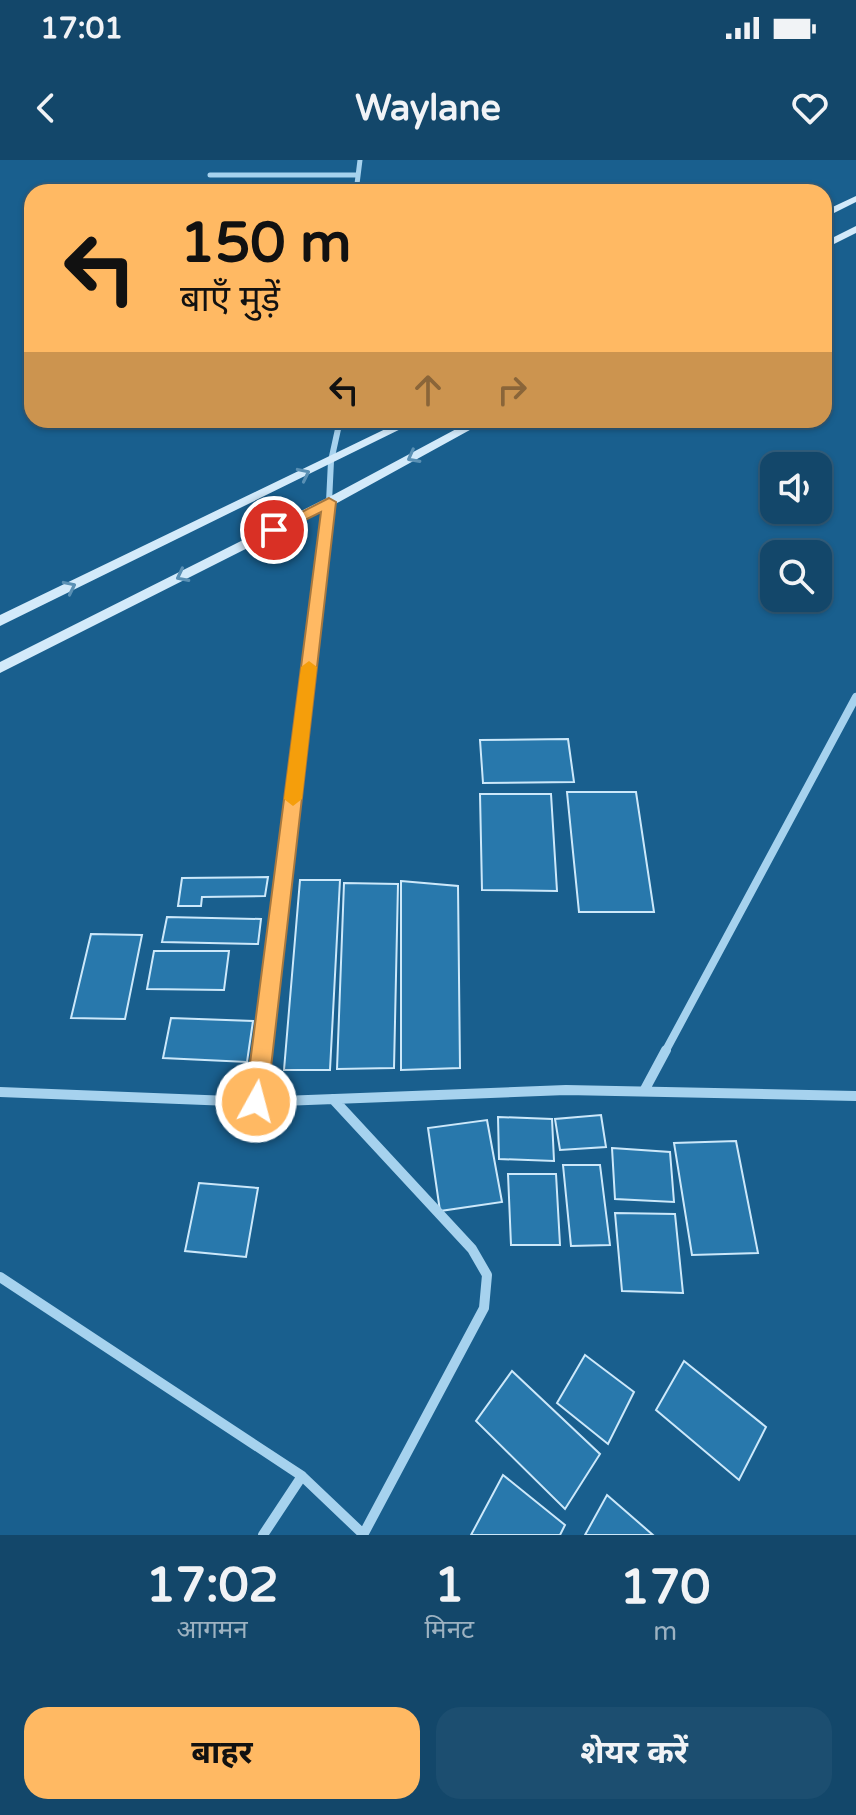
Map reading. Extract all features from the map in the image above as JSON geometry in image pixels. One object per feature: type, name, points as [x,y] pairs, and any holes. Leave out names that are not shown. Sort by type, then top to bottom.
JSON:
[{"type":"main road","points":[[832,211],[856,199]]},
{"type":"main road","points":[[832,242],[856,229]]},
{"type":"main road","points":[[0,621],[397,428]]},
{"type":"main road","points":[[0,668],[329,502],[467,428]]},
{"type":"street","points":[[356,184],[360,160]]},
{"type":"street","points":[[210,175],[357,175]]},
{"type":"street","points":[[256,1102],[329,502],[331,461],[338,428]]},
{"type":"street","points":[[644,1091],[856,697]]},
{"type":"street","points":[[0,1092],[256,1102],[566,1090],[856,1096]]},
{"type":"street","points":[[0,1277],[302,1476],[363,1535],[484,1308],[487,1275],[472,1249],[333,1099]]},
{"type":"street","points":[[263,1535],[302,1476]]},
{"type":"building","points":[[568,739],[574,782],[483,783],[480,740]]},
{"type":"building","points":[[567,792],[636,792],[654,912],[579,912]]},
{"type":"building","points":[[480,794],[551,794],[557,891],[482,890]]},
{"type":"building","points":[[268,877],[265,896],[202,897],[201,906],[178,906],[182,878]]},
{"type":"building","points":[[300,880],[340,880],[330,1070],[284,1070]]},
{"type":"building","points":[[401,881],[458,886],[460,1068],[401,1070]]},
{"type":"building","points":[[344,883],[398,884],[394,1068],[337,1069]]},
{"type":"building","points":[[167,917],[261,919],[258,944],[162,942]]},
{"type":"building","points":[[91,934],[142,935],[125,1019],[71,1018]]},
{"type":"building","points":[[154,951],[229,951],[224,990],[147,989]]},
{"type":"building","points":[[171,1018],[253,1021],[247,1062],[163,1058]]},
{"type":"building","points":[[601,1115],[606,1147],[560,1150],[555,1119]]},
{"type":"building","points":[[498,1117],[552,1119],[554,1161],[499,1159]]},
{"type":"building","points":[[487,1120],[502,1202],[440,1211],[428,1128]]},
{"type":"building","points":[[736,1141],[758,1253],[692,1255],[674,1143]]},
{"type":"building","points":[[612,1148],[670,1152],[674,1202],[615,1199]]},
{"type":"building","points":[[563,1165],[600,1165],[610,1245],[571,1246]]},
{"type":"building","points":[[508,1174],[556,1174],[560,1245],[511,1245]]},
{"type":"building","points":[[199,1183],[258,1188],[246,1257],[185,1251]]},
{"type":"building","points":[[615,1213],[675,1214],[683,1293],[622,1291]]},
{"type":"building","points":[[585,1355],[634,1392],[608,1444],[557,1403]]},
{"type":"building","points":[[684,1361],[766,1427],[739,1480],[656,1410]]},
{"type":"building","points":[[512,1371],[600,1454],[565,1509],[476,1421]]},
{"type":"building","points":[[503,1475],[565,1525],[560,1535],[471,1535]]},
{"type":"building","points":[[607,1495],[653,1535],[585,1535]]},
{"type":"slow traffic","points":[[293,799],[309,667]]},
{"type":"route","points":[[256,1102],[329,502],[274,530]]}]
